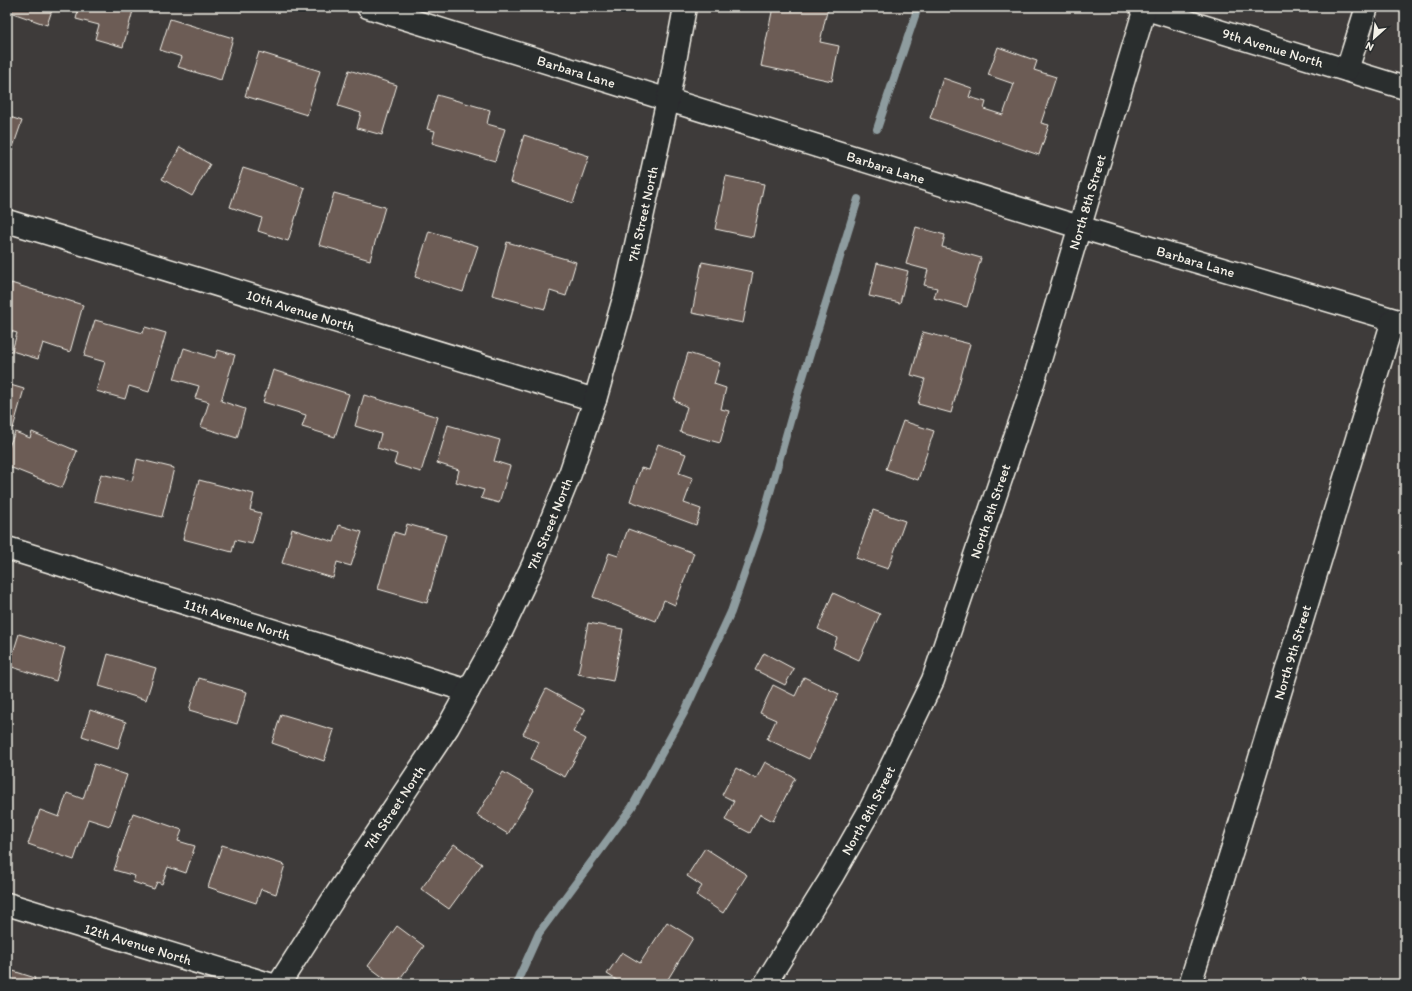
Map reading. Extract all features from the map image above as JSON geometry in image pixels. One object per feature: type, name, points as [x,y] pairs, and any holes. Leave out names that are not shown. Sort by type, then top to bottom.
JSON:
[{"type":"street","name":"Barbara Lane","points":[[368,7],[1079,228],[1399,321]]},
{"type":"street","name":"7th Street North","points":[[279,984],[334,898],[448,727],[502,630],[533,565],[570,474],[595,400],[625,295],[668,99],[685,7]]},
{"type":"street","points":[[1347,70],[1367,7]]},
{"type":"street","name":"9th Avenue North","points":[[1143,8],[1405,88]]},
{"type":"street","name":"North 8th Street","points":[[765,984],[832,878],[871,808],[933,680],[1030,390],[1143,8]]},
{"type":"street","name":"10th Avenue North","points":[[7,221],[595,400]]},
{"type":"street","name":"North 9th Street","points":[[1190,984],[1399,321]]},
{"type":"street","name":"11th Avenue North","points":[[7,548],[468,691]]},
{"type":"street","name":"12th Avenue North","points":[[7,904],[269,984]]},
{"type":"building","points":[[7,7],[53,7],[47,25],[7,11]]},
{"type":"building","points":[[79,7],[134,7],[123,47],[95,39],[99,25],[76,19]]},
{"type":"building","points":[[773,7],[828,7],[820,42],[839,46],[832,81],[761,66]]},
{"type":"building","points":[[170,19],[233,38],[221,80],[178,67],[182,57],[160,50]]},
{"type":"building","points":[[998,47],[1037,61],[1034,70],[1056,77],[1041,123],[1049,125],[1039,155],[930,118],[943,78],[972,88],[969,97],[986,102],[984,109],[1003,115],[1014,84],[988,75]]},
{"type":"building","points":[[259,52],[320,71],[307,115],[245,96]]},
{"type":"building","points":[[349,70],[397,85],[382,135],[357,128],[361,113],[338,106]]},
{"type":"building","points":[[437,95],[490,110],[487,124],[505,129],[495,161],[432,143],[435,131],[427,129]]},
{"type":"building","points":[[7,116],[22,121],[11,153],[7,152]]},
{"type":"building","points":[[524,135],[589,156],[573,203],[510,182]]},
{"type":"building","points":[[180,147],[210,164],[192,196],[162,179]]},
{"type":"building","points":[[243,168],[305,188],[288,241],[258,231],[262,218],[230,207]]},
{"type":"building","points":[[726,176],[764,184],[753,237],[715,229]]},
{"type":"building","points":[[334,193],[385,207],[370,260],[319,245]]},
{"type":"building","points":[[916,227],[945,235],[942,247],[981,258],[967,307],[934,298],[937,288],[924,285],[928,270],[906,264]]},
{"type":"building","points":[[429,231],[478,246],[463,292],[415,277]]},
{"type":"building","points":[[507,242],[576,262],[566,296],[550,291],[545,309],[492,295]]},
{"type":"building","points":[[702,262],[753,272],[743,323],[692,313]]},
{"type":"building","points":[[877,263],[908,271],[900,303],[869,296]]},
{"type":"building","points":[[11,283],[83,305],[70,352],[43,343],[38,359],[12,351],[17,333],[7,330],[7,298]]},
{"type":"building","points":[[95,320],[143,333],[145,327],[166,333],[149,392],[129,386],[125,399],[96,391],[105,362],[84,356]]},
{"type":"building","points":[[923,332],[970,344],[951,413],[918,404],[925,379],[911,375]]},
{"type":"building","points":[[184,348],[215,358],[218,350],[235,355],[221,401],[245,409],[237,438],[201,427],[209,402],[195,398],[199,386],[174,379]]},
{"type":"building","points":[[688,353],[720,363],[714,384],[726,388],[721,409],[729,411],[720,443],[680,432],[687,407],[674,400]]},
{"type":"building","points":[[273,370],[349,394],[335,437],[302,427],[306,415],[263,402]]},
{"type":"building","points":[[7,384],[24,389],[13,428],[7,426]]},
{"type":"building","points":[[364,395],[438,417],[421,472],[394,464],[397,454],[377,448],[381,434],[355,426]]},
{"type":"building","points":[[903,421],[934,431],[918,480],[886,469]]},
{"type":"building","points":[[448,425],[500,440],[494,461],[510,466],[499,503],[481,498],[484,490],[456,482],[459,470],[437,463]]},
{"type":"building","points":[[15,432],[30,438],[32,432],[77,451],[62,488],[7,466],[7,451]]},
{"type":"building","points":[[658,444],[686,454],[679,473],[693,478],[684,503],[701,509],[696,525],[630,501],[641,468],[649,470]]},
{"type":"building","points":[[137,459],[174,468],[162,517],[94,501],[101,474],[132,481]]},
{"type":"building","points":[[199,480],[254,494],[250,510],[261,513],[252,544],[235,540],[232,552],[183,539]]},
{"type":"building","points":[[873,510],[905,521],[888,569],[856,558]]},
{"type":"building","points":[[407,524],[446,535],[427,603],[378,589],[394,532],[404,535]]},
{"type":"building","points":[[339,525],[362,532],[351,566],[337,562],[333,578],[282,563],[292,529],[334,542]]},
{"type":"building","points":[[628,529],[694,553],[675,605],[664,600],[656,621],[593,597],[609,553],[618,556]]},
{"type":"building","points":[[833,593],[880,614],[859,660],[833,648],[837,638],[818,629]]},
{"type":"building","points":[[588,623],[623,629],[613,681],[578,674]]},
{"type":"building","points":[[19,634],[65,648],[56,681],[9,666]]},
{"type":"building","points":[[764,653],[794,669],[785,685],[755,670]]},
{"type":"building","points":[[108,654],[156,668],[146,700],[99,686]]},
{"type":"building","points":[[804,677],[839,694],[809,759],[767,739],[776,720],[760,713],[773,685],[795,696]]},
{"type":"building","points":[[199,678],[247,692],[237,724],[189,710]]},
{"type":"building","points":[[546,689],[585,710],[573,732],[586,739],[565,777],[531,759],[539,742],[523,734]]},
{"type":"building","points":[[90,710],[126,722],[118,748],[82,736]]},
{"type":"building","points":[[281,714],[334,730],[324,761],[272,743]]},
{"type":"building","points":[[765,762],[795,778],[773,821],[760,814],[750,833],[725,820],[734,801],[722,795],[736,768],[756,779]]},
{"type":"building","points":[[94,764],[127,775],[110,826],[88,819],[74,860],[28,844],[40,810],[59,817],[67,793],[83,799]]},
{"type":"building","points":[[503,772],[534,790],[508,834],[477,815]]},
{"type":"building","points":[[133,813],[182,830],[178,841],[195,846],[186,873],[168,867],[162,884],[157,882],[154,889],[133,882],[135,876],[114,870]]},
{"type":"building","points":[[454,844],[482,864],[449,909],[421,889]]},
{"type":"building","points":[[222,845],[285,865],[276,894],[261,889],[256,903],[208,887]]},
{"type":"building","points":[[705,848],[747,875],[723,913],[696,895],[702,886],[687,876]]},
{"type":"building","points":[[667,922],[693,938],[665,984],[623,984],[607,974],[622,952],[640,963]]},
{"type":"building","points":[[397,926],[424,946],[396,984],[392,984],[368,966]]},
{"type":"building","points":[[7,969],[35,978],[33,984],[7,984]]},
{"type":"waterway","points":[[877,129],[918,7]]},
{"type":"waterway","points":[[516,984],[539,933],[632,807],[685,711],[731,612],[760,528],[798,393],[858,199]]}]
